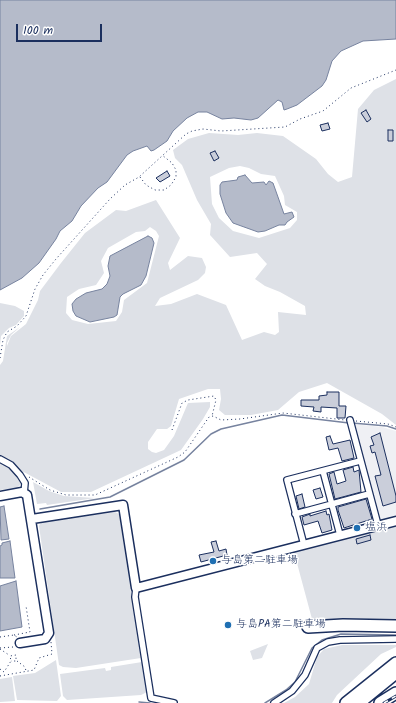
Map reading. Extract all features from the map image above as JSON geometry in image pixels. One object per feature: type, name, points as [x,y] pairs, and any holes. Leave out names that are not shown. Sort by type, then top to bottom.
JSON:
[{"type":"highway","points":[[308,627],[343,625],[396,626]]},
{"type":"highway","points":[[346,703],[396,663]]},
{"type":"highway","points":[[359,703],[396,673]]},
{"type":"highway","points":[[380,703],[396,693]]},
{"type":"street","points":[[350,422],[378,525]]},
{"type":"street","points":[[0,459],[11,465],[20,475],[25,483],[24,494]]},
{"type":"street","points":[[304,545],[287,480],[360,461]]},
{"type":"street","points":[[323,471],[340,536]]},
{"type":"street","points":[[0,496],[22,492],[27,495],[32,518],[49,633],[45,638],[18,645]]},
{"type":"street","points":[[296,514],[369,494]]},
{"type":"street","points":[[32,518],[123,506],[151,698],[174,703]]},
{"type":"street","points":[[136,588],[340,536],[396,520]]},
{"type":"street","points":[[274,703],[292,691],[305,675],[317,648],[328,642],[346,640],[396,639]]},
{"type":"path","points":[[0,358],[3,340],[7,332],[17,326],[26,316],[35,289],[43,275],[125,184],[140,177],[162,155],[192,131],[203,129],[222,131],[285,127],[300,119],[322,111],[351,88],[396,70]]},
{"type":"path","points":[[140,177],[146,185],[156,190],[164,190],[171,185],[176,177],[176,170],[172,163],[162,155]]},
{"type":"path","points":[[172,430],[182,403],[188,400],[214,396],[216,400],[212,417]]},
{"type":"path","points":[[27,476],[50,490],[66,495],[95,495],[178,457],[185,452],[208,417],[221,420],[240,419],[283,413],[350,422],[388,424],[396,427]]},
{"type":"path","points":[[0,637],[30,632],[26,606]]},
{"type":"path","points":[[14,635],[18,645],[16,661]]},
{"type":"path","points":[[0,676],[34,670],[40,658],[52,654],[51,642]]},
{"type":"path","points":[[0,649],[18,645]]},
{"type":"path","points":[[0,649],[10,656],[11,661],[4,672],[4,675]]},
{"type":"path","points":[[10,656],[16,655]]},
{"type":"path","points":[[11,661],[16,661],[25,667],[26,672]]},
{"type":"path","points":[[0,669],[4,672]]},
{"type":"shaded area","points":[[396,79],[396,425],[382,414],[327,383],[299,392],[278,410],[251,415],[225,415],[219,410],[221,399],[220,389],[208,389],[179,399],[171,426],[167,429],[157,429],[148,442],[148,449],[152,452],[156,453],[164,450],[174,436],[188,403],[210,402],[210,407],[203,419],[181,450],[91,492],[61,492],[20,470],[0,454],[0,365],[3,361],[7,336],[20,327],[11,335],[7,346],[11,336],[26,324],[38,300],[40,291],[85,233],[116,210],[126,211],[156,200],[180,238],[168,263],[170,270],[188,256],[202,258],[206,267],[205,273],[198,280],[160,298],[155,306],[171,304],[197,294],[226,305],[242,340],[264,332],[275,335],[279,332],[278,312],[306,315],[305,306],[280,292],[265,286],[255,279],[267,264],[257,253],[230,257],[210,235],[211,224],[197,200],[182,165],[175,158],[173,150],[188,139],[209,133],[238,135],[257,133],[283,136],[316,159],[328,174],[338,182],[352,177],[358,109],[374,90]],"holes":[[[240,166],[249,168],[261,174],[275,176],[284,196],[285,205],[297,212],[297,220],[290,228],[259,238],[233,231],[219,218],[212,204],[210,177],[229,168]],[[150,227],[156,231],[159,236],[147,283],[124,300],[122,312],[116,321],[88,324],[72,320],[66,313],[67,297],[79,289],[96,285],[104,273],[101,261],[108,248],[136,232],[145,231]]]},
{"type":"shaded area","points":[[0,303],[15,306],[24,311],[24,316],[16,325],[9,328],[1,336],[0,345]]},
{"type":"shaded area","points":[[352,424],[382,427],[396,431],[396,515],[380,520]]},
{"type":"shaded area","points":[[0,462],[10,467],[20,478],[22,483],[17,488],[0,490]]},
{"type":"shaded area","points":[[33,482],[49,491],[64,496],[95,498],[47,505],[46,503],[37,504]]},
{"type":"shaded area","points":[[115,512],[119,514],[141,658],[76,668],[63,667],[59,665],[39,526],[41,522]]},
{"type":"shaded area","points":[[396,526],[396,622],[322,623],[312,619],[294,552]]},
{"type":"shaded area","points":[[268,644],[262,658],[253,660],[250,651]]},
{"type":"shaded area","points":[[342,645],[396,645],[396,647],[381,654],[337,695],[332,703],[284,703],[295,697],[309,684],[317,657],[324,649]]},
{"type":"shaded area","points":[[56,660],[61,696],[57,701],[17,700],[13,676],[35,673]]},
{"type":"shaded area","points":[[142,662],[147,692],[141,695],[67,700],[63,696],[60,674],[105,668],[106,671],[111,670],[111,667]]},
{"type":"shaded area","points":[[12,677],[15,701],[0,702],[0,679]]},
{"type":"water","points":[[0,0],[396,0],[396,39],[363,41],[341,51],[332,61],[326,80],[322,86],[297,105],[284,110],[282,102],[278,100],[258,118],[251,120],[234,118],[222,119],[207,112],[198,112],[187,118],[173,131],[167,141],[154,150],[151,151],[147,146],[133,151],[127,155],[107,182],[98,188],[81,206],[72,221],[60,231],[39,263],[22,278],[0,290]]},
{"type":"water","points":[[245,175],[252,183],[264,182],[266,185],[269,181],[273,183],[284,214],[292,212],[294,217],[285,225],[279,225],[265,231],[258,232],[233,223],[226,213],[220,194],[220,185],[222,182],[237,180],[238,177]]},
{"type":"water","points":[[148,236],[152,238],[154,243],[146,276],[141,285],[120,297],[117,315],[90,322],[76,316],[73,311],[72,304],[76,299],[86,293],[102,289],[107,284],[110,276],[108,266],[110,256]]},
{"type":"water","points":[[4,506],[9,539],[1,540],[0,507]]},
{"type":"water","points":[[10,541],[15,578],[0,578],[0,546],[2,543]]},
{"type":"water","points":[[16,581],[22,627],[0,631],[0,586]]},
{"type":"building","points":[[366,110],[371,119],[367,122],[361,113]]},
{"type":"building","points":[[328,123],[330,129],[322,131],[320,125]]},
{"type":"building","points":[[388,130],[393,130],[393,141],[388,141]]},
{"type":"building","points":[[215,151],[219,158],[214,161],[210,153]]},
{"type":"building","points":[[167,171],[170,176],[160,182],[156,178]]},
{"type":"building","points":[[327,392],[339,392],[339,406],[346,406],[345,418],[337,418],[337,408],[321,407],[321,412],[313,411],[314,407],[301,406],[301,400],[319,400],[319,396],[327,395]]},
{"type":"building","points":[[380,433],[396,496],[396,502],[383,506],[375,476],[381,475],[375,452],[372,453],[370,446],[374,445],[371,437]]},
{"type":"building","points":[[330,436],[333,444],[350,440],[354,458],[342,461],[338,448],[329,450],[326,437]]},
{"type":"building","points":[[353,467],[354,472],[359,470],[361,492],[335,499],[329,474],[334,472],[337,484],[346,481],[343,470]]},
{"type":"building","points":[[320,488],[323,497],[316,499],[313,490]]},
{"type":"building","points":[[302,494],[305,507],[299,509],[296,496]]},
{"type":"building","points":[[366,499],[372,519],[344,528],[338,507]]},
{"type":"building","points":[[326,511],[327,515],[329,514],[332,530],[322,533],[318,521],[304,525],[302,517]]},
{"type":"building","points":[[370,535],[371,540],[357,544],[356,539]]},
{"type":"building","points":[[216,541],[219,551],[226,549],[227,555],[201,562],[199,555],[214,552],[211,542]]},
{"type":"waterway","points":[[40,509],[110,497],[184,460],[211,434],[221,429],[282,415],[349,423]]},
{"type":"waterway","points":[[352,423],[387,426],[396,429]]},
{"type":"waterway","points":[[265,703],[286,690],[295,682],[312,648],[322,640],[341,634],[396,635]]},
{"type":"waterway","points":[[139,702],[150,703]]},
{"type":"railway","points":[[384,703],[396,696]]},
{"type":"place","name":"塩浜","points":[[357,528]]},
{"type":"place","name":"与島第二駐車場","points":[[213,561]]},
{"type":"place","name":"与島PA第二駐車場","points":[[228,625]]}]
